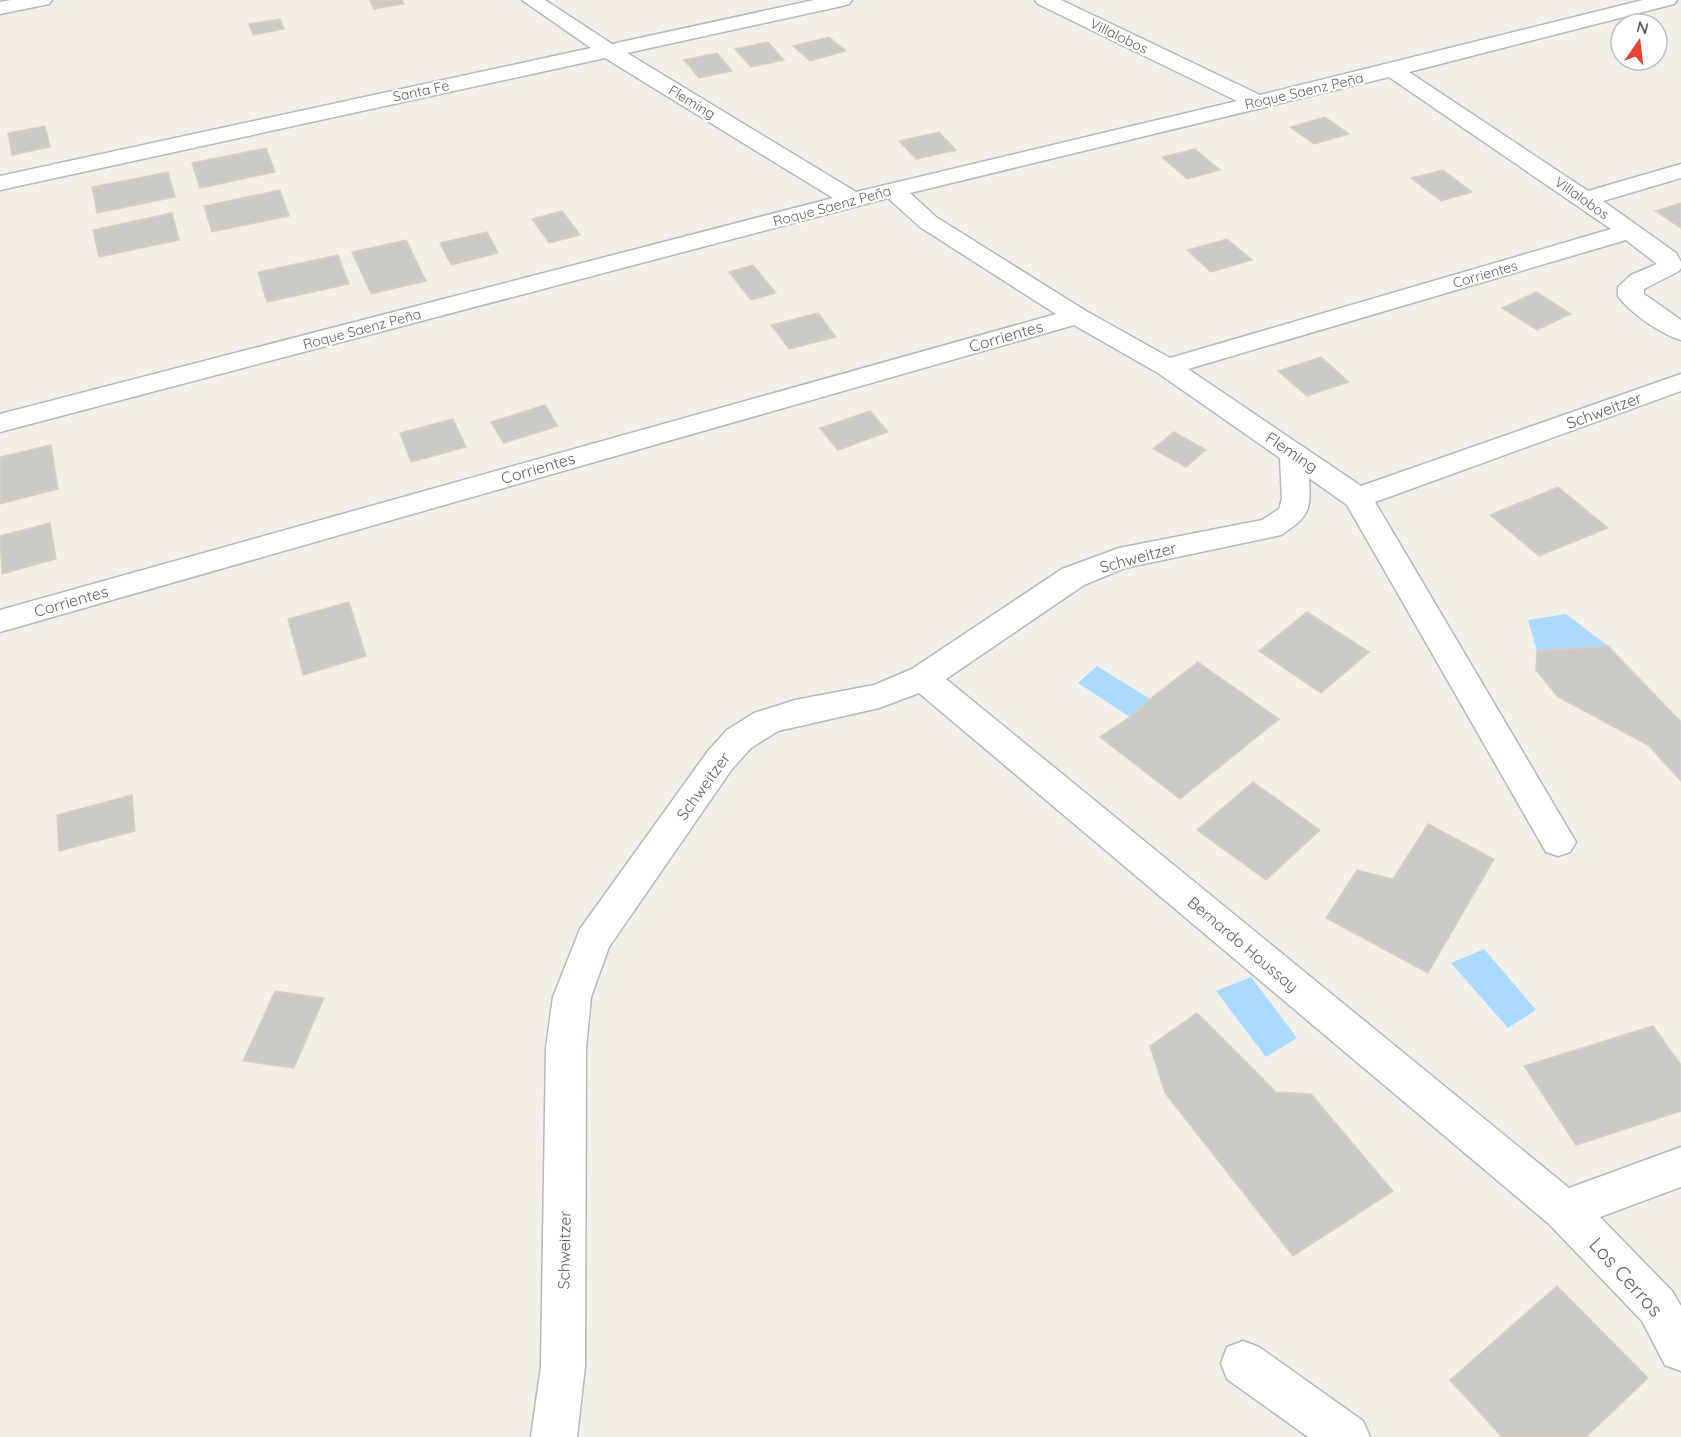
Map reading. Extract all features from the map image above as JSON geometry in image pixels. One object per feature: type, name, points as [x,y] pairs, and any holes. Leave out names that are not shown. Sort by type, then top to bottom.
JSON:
[{"type":"street","points":[[0,8],[42,0]]},
{"type":"street","name":"Fleming","points":[[532,0],[607,50],[854,201]]},
{"type":"street","name":"Santa Fe","points":[[0,183],[842,0]]},
{"type":"street","name":"Villalobos","points":[[1045,0],[1257,102]]},
{"type":"street","points":[[1604,0],[1630,10]]},
{"type":"street","name":"Roque Saenz Peña","points":[[0,423],[893,190],[1392,70],[1667,0]]},
{"type":"street","name":"Villalobos","points":[[1392,70],[1585,199],[1667,258],[1670,266],[1664,272],[1636,281],[1631,287],[1631,296],[1639,304],[1681,332]]},
{"type":"street","points":[[1585,199],[1681,171]]},
{"type":"street","name":"Fleming","points":[[893,190],[928,222],[1077,316],[1167,367],[1358,498],[1558,842]]},
{"type":"street","name":"Corrientes","points":[[1167,367],[1629,231]]},
{"type":"street","name":"Corrientes","points":[[0,621],[1077,316]]},
{"type":"street","name":"Schweitzer","points":[[1358,498],[1681,382]]},
{"type":"street","name":"Schweitzer","points":[[554,1437],[563,1366],[566,1048],[572,997],[593,940],[720,760],[739,739],[766,722],[795,713],[879,696],[923,678],[1073,577],[1119,559],[1271,528],[1292,514],[1296,499],[1294,453]]},
{"type":"street","name":"Bernardo Houssay","points":[[923,678],[1564,1210]]},
{"type":"street","points":[[1564,1210],[1681,1167]]},
{"type":"street","name":"Los Cerros","points":[[1564,1210],[1657,1306],[1681,1349]]},
{"type":"street","points":[[1243,1363],[1347,1437]]},
{"type":"water","points":[[1566,614],[1608,646],[1537,651],[1528,620]]},
{"type":"water","points":[[1097,666],[1150,699],[1130,717],[1078,683]]},
{"type":"water","points":[[1484,949],[1536,1010],[1508,1028],[1451,963]]},
{"type":"water","points":[[1251,977],[1297,1038],[1266,1057],[1216,991]]},
{"type":"building","points":[[370,0],[402,0],[404,4],[374,9]]},
{"type":"building","points":[[280,19],[284,29],[253,35],[249,24]]},
{"type":"building","points":[[829,37],[846,51],[810,61],[793,46]]},
{"type":"building","points":[[768,42],[784,60],[751,67],[735,49]]},
{"type":"building","points":[[717,53],[732,71],[699,78],[684,60]]},
{"type":"building","points":[[1325,117],[1349,134],[1314,144],[1290,127]]},
{"type":"building","points":[[45,126],[50,147],[12,155],[8,133]]},
{"type":"building","points":[[939,132],[956,150],[916,159],[899,141]]},
{"type":"building","points":[[266,148],[275,172],[200,188],[192,163]]},
{"type":"building","points":[[1195,149],[1220,170],[1187,179],[1162,157]]},
{"type":"building","points":[[1443,170],[1472,192],[1441,201],[1411,178]]},
{"type":"building","points":[[168,172],[175,197],[97,213],[92,187]]},
{"type":"building","points":[[280,190],[289,216],[212,232],[204,206]]},
{"type":"building","points":[[1681,203],[1681,228],[1655,211]]},
{"type":"building","points":[[562,211],[580,235],[549,243],[532,219]]},
{"type":"building","points":[[172,213],[179,240],[99,257],[93,230]]},
{"type":"building","points":[[487,232],[498,253],[451,265],[440,243]]},
{"type":"building","points":[[1227,239],[1252,260],[1211,272],[1187,250]]},
{"type":"building","points":[[406,240],[426,281],[371,294],[352,252]]},
{"type":"building","points":[[338,255],[349,284],[267,302],[258,272]]},
{"type":"building","points":[[753,265],[776,293],[751,300],[729,272]]},
{"type":"building","points":[[1536,292],[1571,314],[1537,330],[1502,308]]},
{"type":"building","points":[[818,313],[836,337],[789,349],[771,325]]},
{"type":"building","points":[[1321,357],[1349,382],[1307,396],[1278,371]]},
{"type":"building","points":[[545,405],[558,426],[504,443],[491,422]]},
{"type":"building","points":[[870,411],[888,432],[838,450],[820,428]]},
{"type":"building","points":[[453,419],[466,447],[411,462],[400,433]]},
{"type":"building","points":[[1174,432],[1206,450],[1186,467],[1153,449]]},
{"type":"building","points":[[51,445],[58,489],[0,504],[0,457]]},
{"type":"building","points":[[1558,487],[1608,528],[1539,556],[1490,515]]},
{"type":"building","points":[[50,523],[56,559],[2,574],[0,536]]},
{"type":"building","points":[[349,602],[366,656],[303,675],[288,619]]},
{"type":"building","points":[[1307,612],[1369,652],[1321,693],[1259,651]]},
{"type":"building","points":[[1608,646],[1681,722],[1681,781],[1648,745],[1558,697],[1536,670],[1537,651]]},
{"type":"building","points":[[1198,662],[1279,719],[1180,799],[1100,737],[1130,717]]},
{"type":"building","points":[[1253,782],[1320,830],[1266,880],[1197,830]]},
{"type":"building","points":[[132,795],[135,831],[59,851],[57,815]]},
{"type":"building","points":[[1428,824],[1494,859],[1428,973],[1326,918],[1357,870],[1393,879]]},
{"type":"building","points":[[275,991],[324,998],[294,1068],[243,1061]]},
{"type":"building","points":[[1197,1013],[1276,1092],[1311,1094],[1393,1191],[1293,1256],[1165,1093],[1150,1046]]},
{"type":"building","points":[[1653,1026],[1681,1065],[1681,1111],[1576,1145],[1524,1066]]},
{"type":"building","points":[[1557,1286],[1648,1378],[1586,1437],[1502,1437],[1450,1380]]}]
